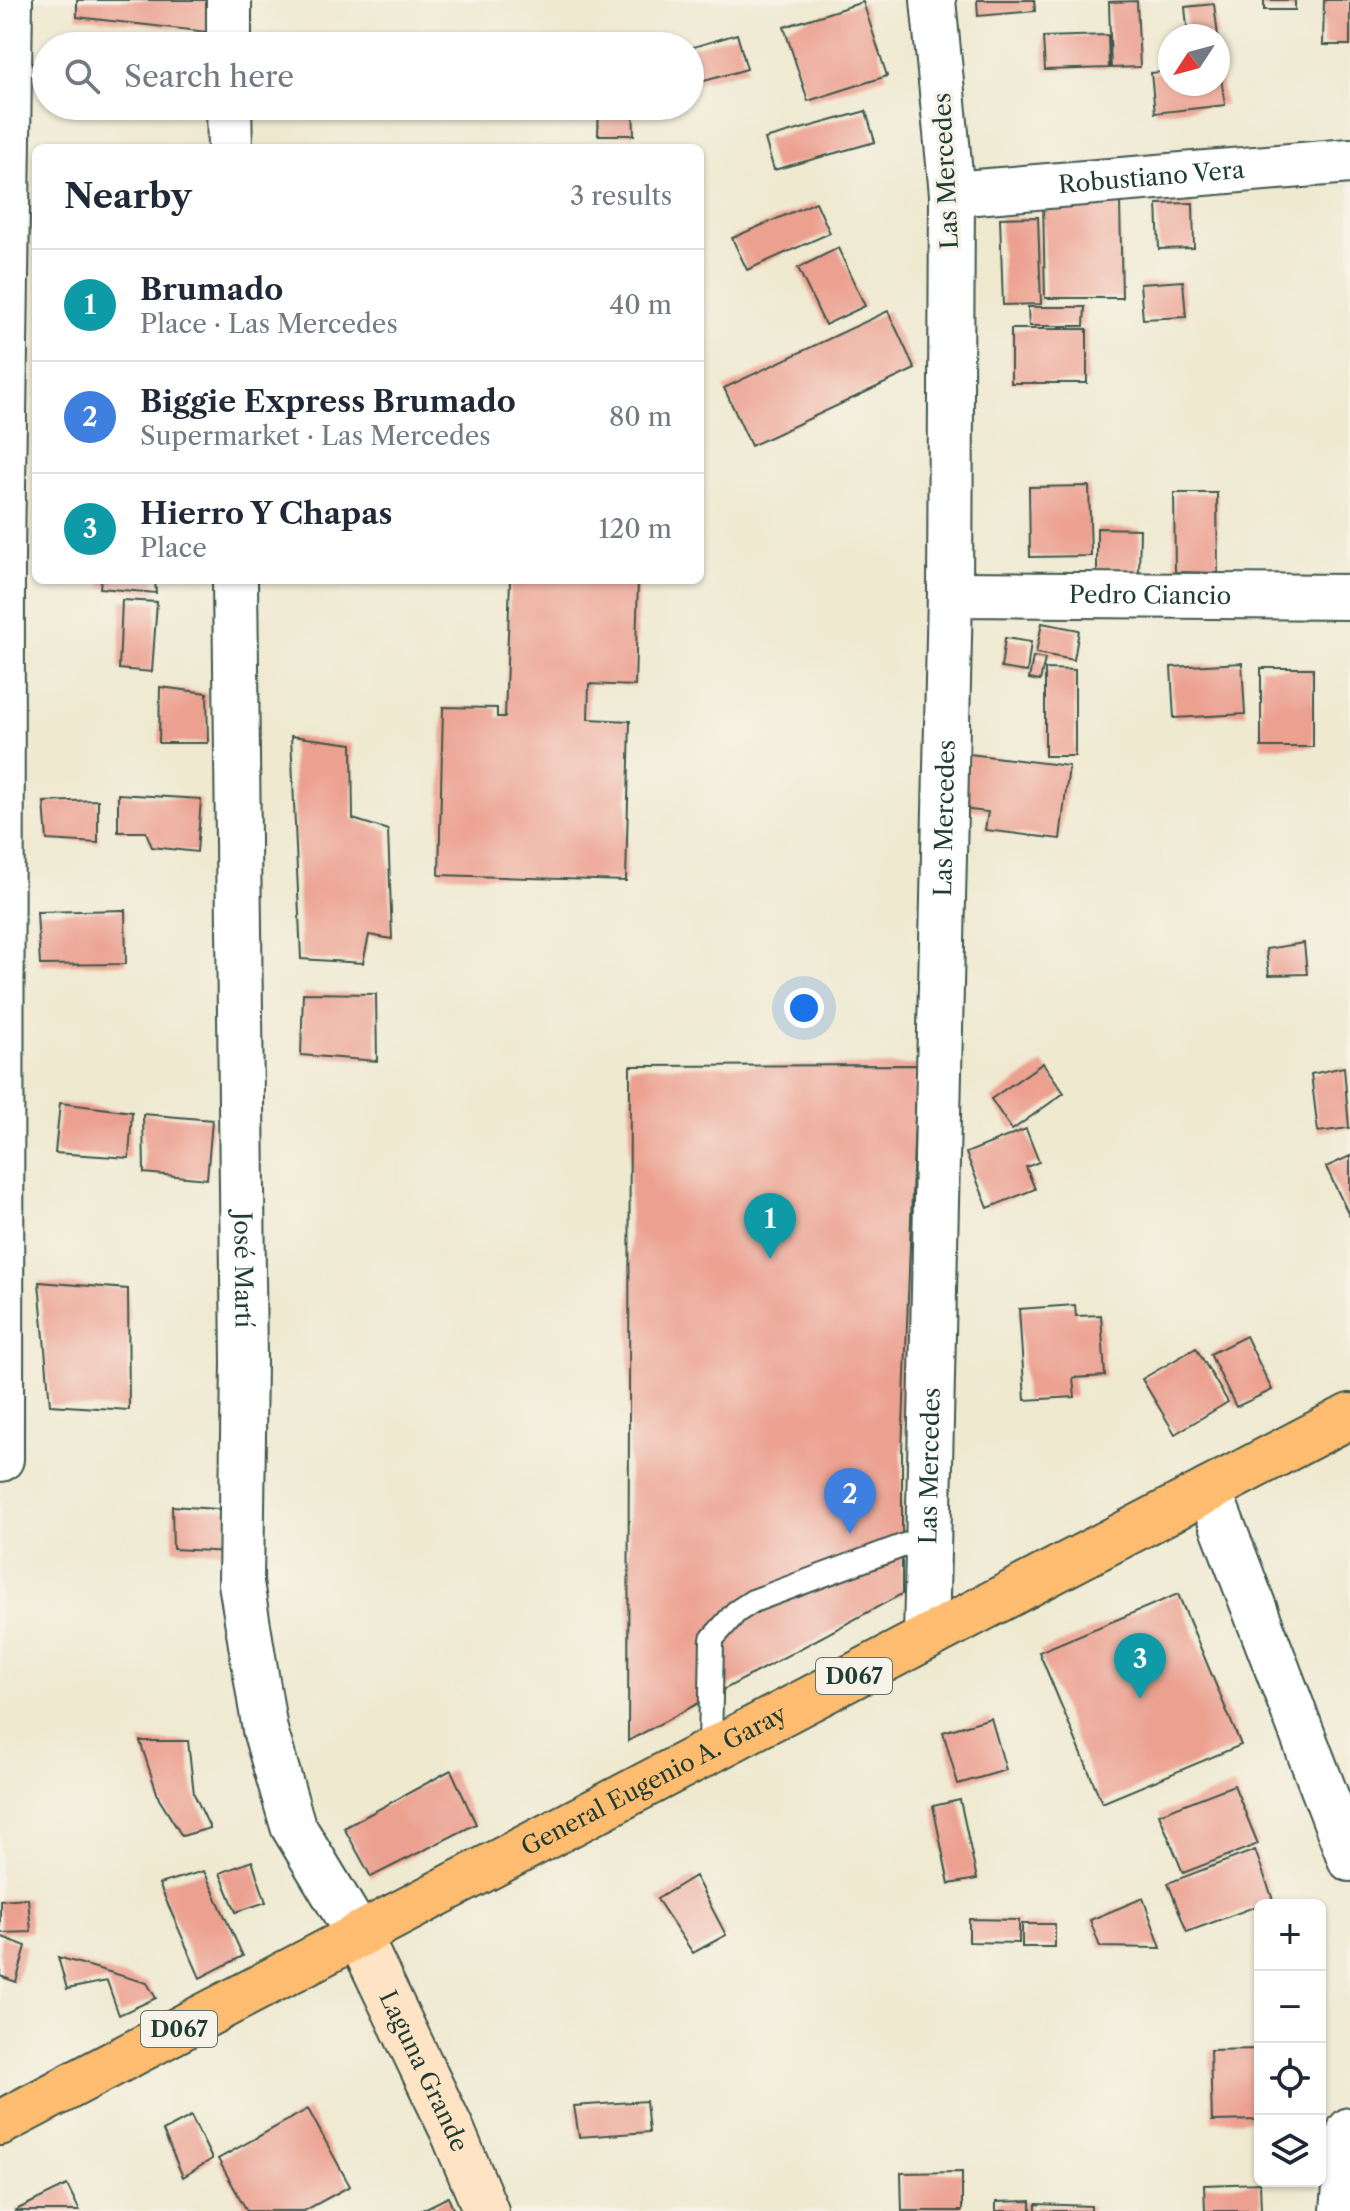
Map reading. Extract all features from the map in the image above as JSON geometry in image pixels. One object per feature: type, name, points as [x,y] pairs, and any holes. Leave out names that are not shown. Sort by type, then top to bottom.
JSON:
[{"type":"main road","name":"General Eugenio A. Garay","points":[[0,2123],[1350,1416]]},
{"type":"main road","name":"Laguna Grande","points":[[358,1934],[452,2130],[486,2211]]},
{"type":"street","points":[[1,1459],[1,555],[19,52],[10,0]]},
{"type":"street","points":[[229,0],[229,32]]},
{"type":"street","name":"Las Mercedes","points":[[926,1638],[950,594],[952,194],[933,0]]},
{"type":"street","points":[[229,120],[230,144]]},
{"type":"street","name":"Robustiano Vera","points":[[952,194],[1350,161]]},
{"type":"street","name":"José Martí","points":[[235,584],[244,1362],[241,1583],[265,1730],[293,1826],[358,1934]]},
{"type":"street","name":"Pedro Ciancio","points":[[950,594],[1350,597]]},
{"type":"street","points":[[1209,1490],[1350,1859]]},
{"type":"street","points":[[1343,2211],[1350,2130]]},
{"type":"lane","points":[[710,1750],[712,1639],[721,1627],[753,1601],[929,1536]]},
{"type":"building","points":[[77,0],[218,0],[216,32],[77,17]]},
{"type":"building","points":[[977,0],[1034,0],[1035,11],[978,16]]},
{"type":"building","points":[[1264,0],[1295,0],[1295,10],[1264,10]]},
{"type":"building","points":[[1324,0],[1350,0],[1350,45],[1323,45]]},
{"type":"building","points":[[1137,1],[1140,67],[1111,68],[1109,2]]},
{"type":"building","points":[[863,2],[887,76],[808,101],[784,27]]},
{"type":"building","points":[[1214,4],[1216,24],[1187,24],[1185,7]]},
{"type":"building","points":[[737,34],[747,69],[704,81],[704,44]]},
{"type":"building","points":[[1108,35],[1109,68],[1045,70],[1043,37]]},
{"type":"building","points":[[1158,72],[1158,96],[1224,96],[1225,105],[1155,113],[1151,73]]},
{"type":"building","points":[[866,111],[875,142],[774,170],[765,139]]},
{"type":"building","points":[[599,120],[633,120],[634,135],[598,135]]},
{"type":"building","points":[[1043,201],[1120,201],[1122,298],[1045,298]]},
{"type":"building","points":[[816,202],[830,233],[747,270],[732,238]]},
{"type":"building","points":[[1193,203],[1194,248],[1159,249],[1157,204]]},
{"type":"building","points":[[1038,217],[1041,304],[1003,305],[1000,218]]},
{"type":"building","points":[[838,248],[865,306],[825,325],[798,268]]},
{"type":"building","points":[[1183,281],[1186,317],[1143,319],[1140,284]]},
{"type":"building","points":[[1028,307],[1085,307],[1084,326],[1029,326]]},
{"type":"building","points":[[888,311],[915,369],[751,446],[724,388]]},
{"type":"building","points":[[1011,329],[1087,329],[1087,383],[1011,383]]},
{"type":"building","points":[[1089,486],[1091,556],[1030,557],[1029,487]]},
{"type":"building","points":[[1174,493],[1217,493],[1218,573],[1175,572]]},
{"type":"building","points":[[1097,528],[1140,529],[1139,576],[1097,575]]},
{"type":"building","points":[[100,584],[155,584],[156,593],[100,588]]},
{"type":"building","points":[[510,584],[638,584],[635,686],[589,684],[588,719],[630,721],[626,881],[439,875],[443,707],[497,708],[497,717],[505,717]]},
{"type":"building","points":[[122,600],[157,602],[152,672],[119,669]]},
{"type":"building","points":[[1042,623],[1079,630],[1074,660],[1036,653]]},
{"type":"building","points":[[1005,638],[1031,642],[1027,672],[1001,668]]},
{"type":"building","points":[[1033,657],[1045,659],[1040,681],[1029,679]]},
{"type":"building","points":[[1242,663],[1245,714],[1174,718],[1171,667]]},
{"type":"building","points":[[1261,668],[1313,668],[1313,747],[1261,747]]},
{"type":"building","points":[[1045,669],[1075,670],[1075,756],[1045,756]]},
{"type":"building","points":[[160,687],[207,693],[208,743],[159,743]]},
{"type":"building","points":[[291,736],[352,744],[353,819],[388,830],[392,939],[369,935],[363,963],[301,959]]},
{"type":"building","points":[[969,754],[1069,766],[1060,839],[985,830],[988,812],[962,809]]},
{"type":"building","points":[[118,794],[201,799],[197,852],[152,847],[146,832],[118,832]]},
{"type":"building","points":[[98,800],[98,843],[47,840],[44,802]]},
{"type":"building","points":[[125,910],[126,964],[40,965],[37,912]]},
{"type":"building","points":[[1304,943],[1307,974],[1269,975],[1266,949]]},
{"type":"building","points":[[303,993],[376,994],[377,1061],[301,1055]]},
{"type":"building","points":[[1043,1063],[1064,1093],[1012,1130],[991,1099]]},
{"type":"building","points":[[917,1065],[902,1452],[902,1594],[628,1741],[630,1066]]},
{"type":"building","points":[[1344,1067],[1349,1128],[1318,1132],[1311,1074]]},
{"type":"building","points":[[60,1103],[132,1112],[129,1158],[55,1153]]},
{"type":"building","points":[[143,1114],[212,1120],[207,1179],[144,1173]]},
{"type":"building","points":[[1026,1129],[1039,1162],[1026,1167],[1035,1189],[988,1208],[966,1153]]},
{"type":"building","points":[[1350,1156],[1350,1217],[1326,1167]]},
{"type":"building","points":[[39,1282],[128,1289],[129,1410],[50,1405]]},
{"type":"building","points":[[1075,1305],[1076,1316],[1101,1315],[1105,1376],[1073,1378],[1075,1397],[1025,1400],[1019,1309]]},
{"type":"building","points":[[1246,1336],[1272,1390],[1236,1407],[1210,1354]]},
{"type":"building","points":[[1196,1348],[1228,1402],[1175,1434],[1142,1379]]},
{"type":"building","points":[[172,1506],[231,1510],[230,1552],[173,1549]]},
{"type":"building","points":[[1178,1594],[1241,1745],[1102,1803],[1039,1652]]},
{"type":"building","points":[[991,1718],[1006,1770],[958,1784],[943,1732]]},
{"type":"building","points":[[140,1741],[188,1741],[194,1794],[210,1828],[182,1836],[159,1799]]},
{"type":"building","points":[[451,1770],[476,1824],[371,1877],[344,1828]]},
{"type":"building","points":[[1234,1785],[1258,1844],[1183,1873],[1159,1814]]},
{"type":"building","points":[[960,1800],[977,1879],[949,1884],[933,1806]]},
{"type":"building","points":[[1255,1850],[1273,1899],[1254,1899],[1254,1907],[1187,1932],[1168,1883]]},
{"type":"building","points":[[252,1861],[266,1902],[236,1912],[220,1873]]},
{"type":"building","points":[[204,1871],[243,1956],[200,1978],[159,1884]]},
{"type":"building","points":[[695,1876],[726,1935],[693,1953],[657,1899]]},
{"type":"building","points":[[28,1898],[31,1932],[0,1933],[0,1900]]},
{"type":"building","points":[[1143,1898],[1161,1948],[1100,1947],[1090,1920]]},
{"type":"building","points":[[969,1919],[1019,1920],[1019,1943],[969,1942]]},
{"type":"building","points":[[1022,1924],[1055,1924],[1055,1947],[1022,1947]]},
{"type":"building","points":[[0,1936],[26,1946],[16,1982],[0,1976]]},
{"type":"building","points":[[58,1957],[147,1983],[156,1998],[119,2015],[107,1981],[67,1989]]},
{"type":"building","points":[[1254,2049],[1254,2120],[1212,2121],[1210,2050]]},
{"type":"building","points":[[646,2101],[649,2132],[579,2137],[574,2106]]},
{"type":"building","points":[[308,2109],[350,2186],[304,2211],[247,2211],[218,2159]]},
{"type":"building","points":[[191,2116],[212,2159],[183,2177],[163,2131]]},
{"type":"building","points":[[962,2172],[962,2211],[902,2211],[901,2173]]},
{"type":"building","points":[[1254,2183],[1254,2187],[1260,2187],[1261,2211],[1205,2211],[1204,2185]]},
{"type":"building","points":[[67,2185],[80,2211],[14,2211]]},
{"type":"building","points":[[448,2197],[454,2211],[420,2211]]},
{"type":"building","points":[[1031,2201],[1031,2211],[996,2211],[996,2202]]},
{"type":"building","points":[[1036,2204],[1091,2206],[1091,2211],[1036,2211]]},
{"type":"place","name":"Brumado","points":[[770,1259]]},
{"type":"place","name":"Biggie Express Brumado","points":[[850,1534]]},
{"type":"place","name":"Hierro Y Chapas","points":[[1140,1699]]}]
